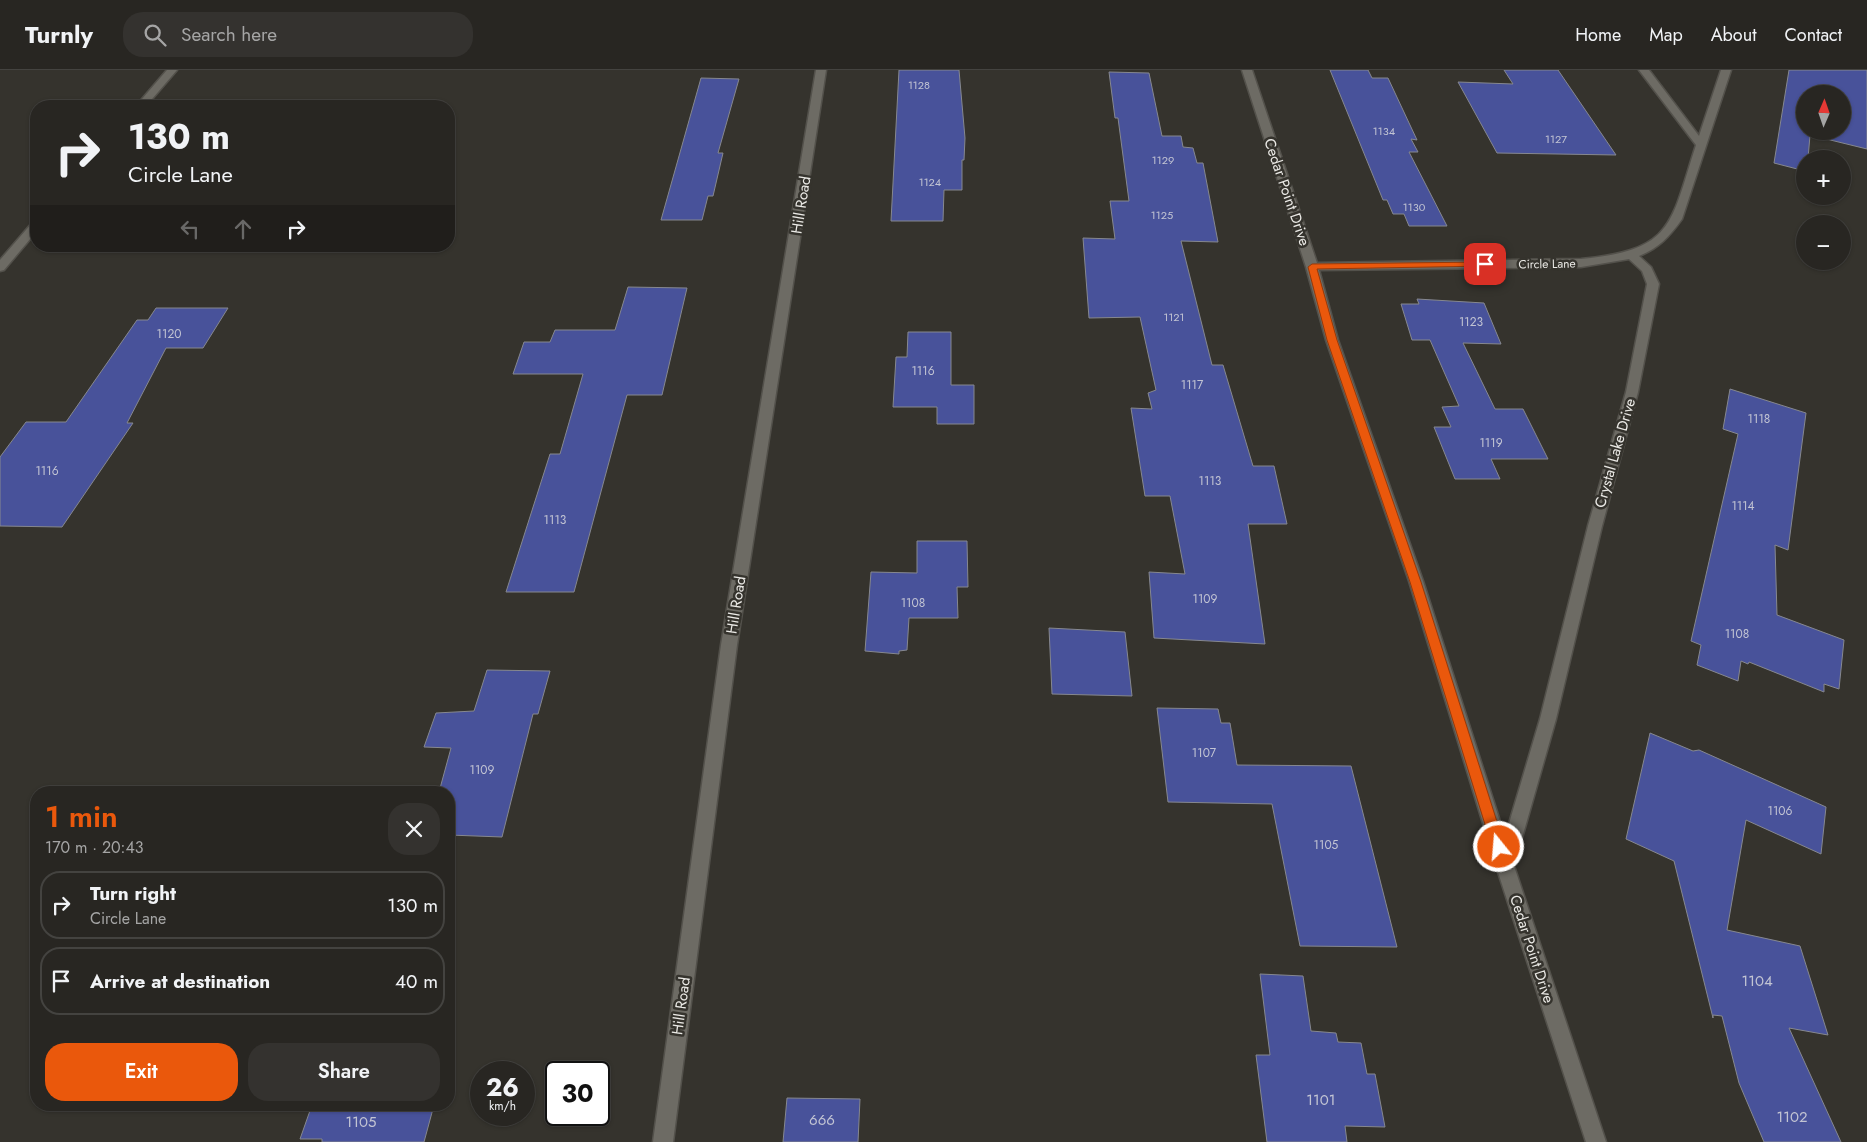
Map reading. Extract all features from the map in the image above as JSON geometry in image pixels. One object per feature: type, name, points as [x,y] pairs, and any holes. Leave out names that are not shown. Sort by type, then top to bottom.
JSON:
[{"type":"street","points":[[146,100],[172,70]]},
{"type":"street","name":"Hill Road","points":[[663,1142],[729,645],[821,70]]},
{"type":"street","name":"Cedar Point Drive","points":[[1247,70],[1312,267],[1332,340],[1416,582],[1504,866],[1596,1142]]},
{"type":"street","points":[[1644,70],[1702,146]]},
{"type":"street","points":[[1631,254],[1650,246],[1666,235],[1677,219],[1726,70]]},
{"type":"street","points":[[0,267],[30,232]]},
{"type":"street","name":"Circle Lane","points":[[1312,267],[1581,263],[1614,259],[1631,254]]},
{"type":"street","name":"Crystal Lake Drive","points":[[1504,866],[1548,719],[1595,526],[1632,392],[1652,284],[1647,270],[1631,254]]},
{"type":"building","points":[[899,70],[959,70],[965,138],[964,160],[962,160],[962,190],[944,190],[943,221],[891,221]]},
{"type":"building","points":[[1330,70],[1368,70],[1372,78],[1388,78],[1417,140],[1411,139],[1418,152],[1409,152],[1447,226],[1409,226],[1404,214],[1393,214],[1387,200],[1383,200]]},
{"type":"building","points":[[1504,70],[1558,70],[1616,155],[1497,153],[1458,82],[1513,84]]},
{"type":"building","points":[[1789,70],[1867,70],[1867,149],[1830,140],[1851,140],[1851,85],[1796,85],[1796,140],[1810,140],[1809,150],[1796,150],[1796,169],[1774,163]]},
{"type":"building","points":[[1109,72],[1149,73],[1162,136],[1181,136],[1183,147],[1193,148],[1197,163],[1203,163],[1218,242],[1181,241],[1212,365],[1223,365],[1253,466],[1274,466],[1287,524],[1248,524],[1265,644],[1154,638],[1149,572],[1185,574],[1170,496],[1145,496],[1131,408],[1152,409],[1148,393],[1156,390],[1140,317],[1089,318],[1083,238],[1115,239],[1110,201],[1129,201],[1118,118],[1115,118]]},
{"type":"building","points":[[701,78],[739,79],[718,153],[723,153],[713,196],[708,196],[702,220],[661,220]]},
{"type":"building","points":[[628,287],[687,288],[662,395],[627,395],[574,592],[506,592],[550,454],[560,454],[583,374],[513,374],[524,342],[550,342],[555,330],[615,330]]},
{"type":"building","points":[[1417,299],[1484,303],[1501,344],[1463,343],[1495,409],[1523,409],[1548,459],[1491,459],[1500,479],[1455,479],[1434,427],[1451,427],[1442,407],[1459,406],[1430,340],[1412,340],[1401,304],[1419,304]]},
{"type":"building","points":[[156,308],[228,308],[203,348],[166,348],[127,423],[133,423],[62,527],[0,526],[0,457],[26,422],[66,422],[137,320],[148,320]]},
{"type":"building","points":[[908,332],[951,332],[951,385],[974,385],[974,424],[937,424],[937,407],[893,407],[896,357],[907,357]]},
{"type":"building","points":[[1730,389],[1806,413],[1788,550],[1775,545],[1777,615],[1844,640],[1839,689],[1824,684],[1824,692],[1749,662],[1748,664],[1741,661],[1738,681],[1697,665],[1701,645],[1691,641],[1738,434],[1723,429]]},
{"type":"building","points":[[917,541],[967,541],[968,587],[957,587],[958,618],[909,618],[907,650],[899,651],[899,654],[865,651],[871,572],[917,573]]},
{"type":"building","points":[[1049,628],[1125,632],[1132,696],[1052,694]]},
{"type":"building","points":[[487,670],[550,671],[538,714],[533,714],[502,837],[455,835],[455,786],[441,786],[451,748],[424,747],[436,713],[474,711]]},
{"type":"building","points":[[1157,708],[1218,709],[1221,723],[1230,723],[1237,765],[1351,766],[1397,947],[1300,946],[1272,804],[1168,802]]},
{"type":"building","points":[[1650,733],[1693,751],[1699,750],[1826,807],[1821,854],[1746,820],[1727,930],[1800,946],[1828,1035],[1789,1028],[1841,1142],[1764,1142],[1739,1083],[1722,1016],[1713,1015],[1713,1018],[1674,861],[1626,839]]},
{"type":"building","points":[[1260,974],[1303,976],[1311,1031],[1336,1033],[1338,1042],[1361,1043],[1367,1074],[1375,1074],[1385,1127],[1345,1126],[1347,1142],[1267,1142],[1256,1055],[1270,1055]]},
{"type":"building","points":[[787,1098],[860,1099],[858,1142],[783,1142]]},
{"type":"building","points":[[310,1111],[432,1111],[424,1142],[322,1142],[322,1139],[300,1139]]},
{"type":"route","points":[[1485,264],[1312,267],[1332,340],[1416,582],[1499,847]]}]
